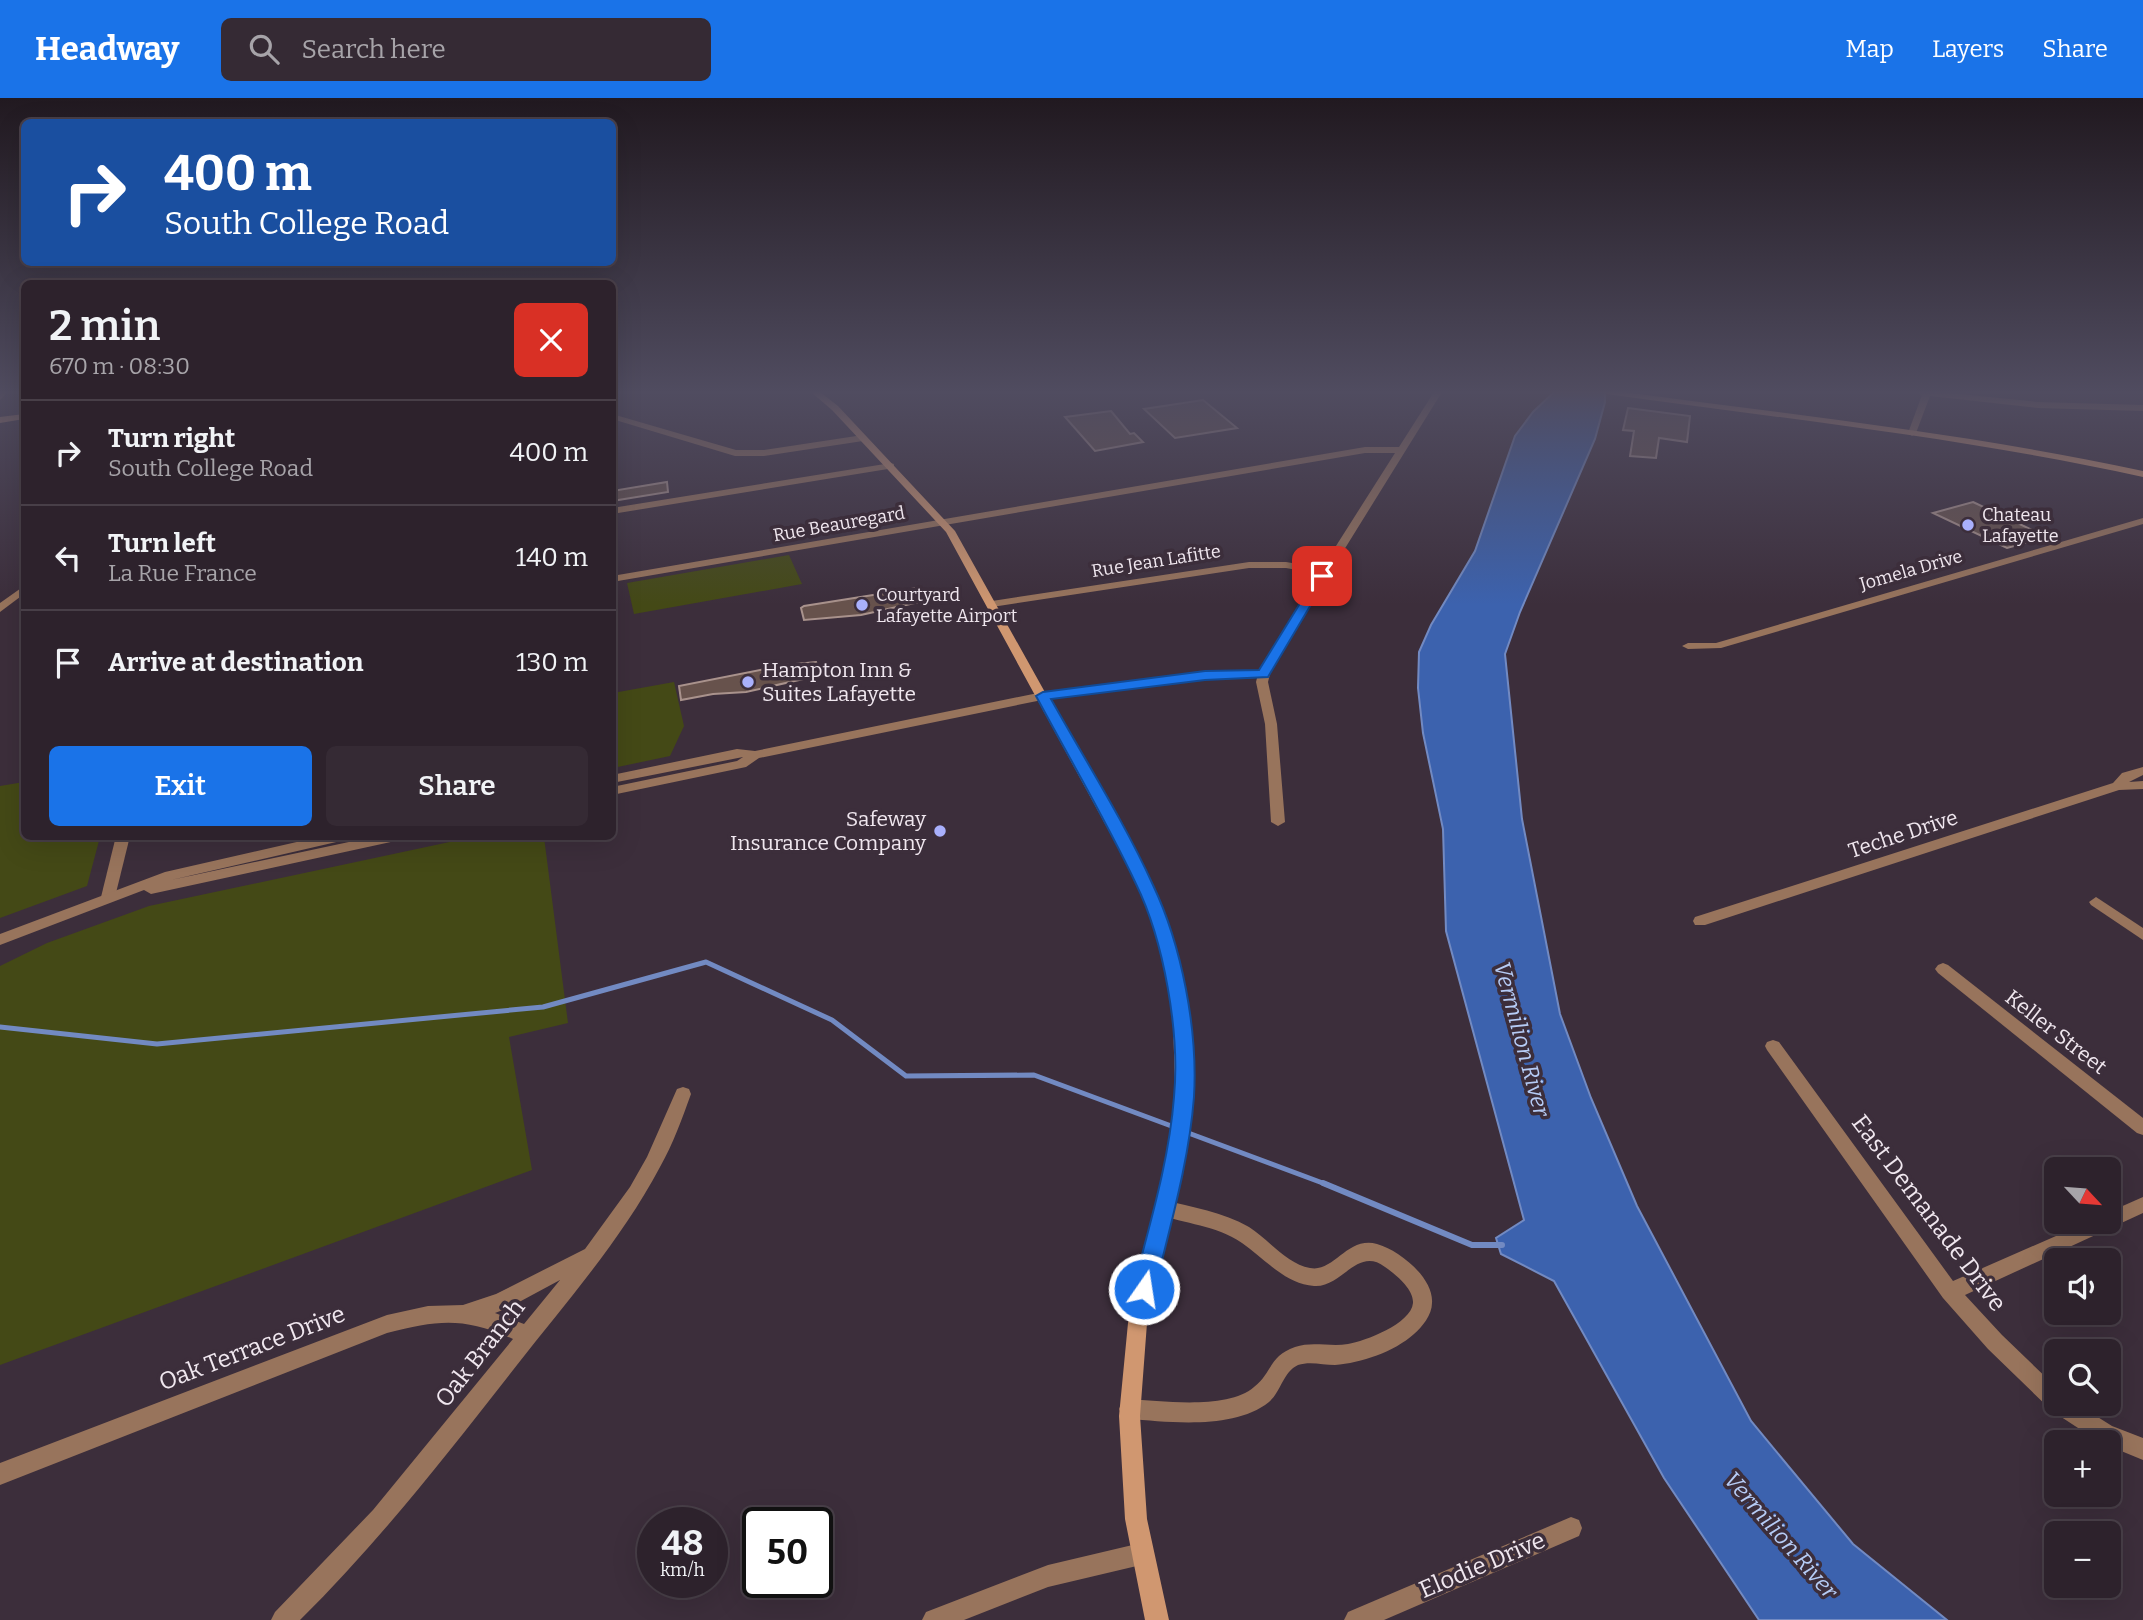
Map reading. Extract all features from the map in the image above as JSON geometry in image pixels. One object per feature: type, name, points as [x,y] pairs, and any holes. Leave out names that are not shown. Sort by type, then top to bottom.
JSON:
[{"type":"main road","points":[[888,463],[944,522],[992,604],[1155,907],[1174,971],[1182,1028],[1184,1097],[1176,1156],[1138,1316],[1129,1409],[1131,1475],[1141,1554],[1157,1620]]},
{"type":"main road","points":[[2095,463],[2140,472]]},
{"type":"street","name":"Rue Beauregard","points":[[616,578],[1289,463]]},
{"type":"street","points":[[1278,822],[1271,724],[1263,674],[1394,463]]},
{"type":"street","points":[[616,510],[891,466]]},
{"type":"street","name":"Jomela Drive","points":[[1688,646],[1717,646],[2143,521]]},
{"type":"street","name":"Rue Jean Lafitte","points":[[992,604],[1249,565],[1286,565],[1325,572]]},
{"type":"street","points":[[0,609],[21,592]]},
{"type":"street","points":[[616,778],[737,753],[755,755],[1043,696],[1205,676],[1263,674]]},
{"type":"street","points":[[616,790],[741,764],[755,755]]},
{"type":"street","name":"Teche Drive","points":[[2118,786],[2127,776],[2143,771]]},
{"type":"street","name":"Teche Drive","points":[[1700,921],[2118,786],[2143,785]]},
{"type":"street","points":[[108,897],[122,840]]},
{"type":"street","points":[[0,940],[108,897],[190,870],[327,840]]},
{"type":"street","points":[[108,897],[381,840]]},
{"type":"street","points":[[2095,902],[2143,935]]},
{"type":"street","name":"Keller Street","points":[[1943,970],[2143,1128]]},
{"type":"street","name":"East Demanade Drive","points":[[1773,1046],[1950,1292],[1995,1342],[2044,1389]]},
{"type":"street","name":"Oak Branch","points":[[283,1620],[419,1473],[592,1253],[651,1171],[682,1094]]},
{"type":"street","points":[[2121,1215],[2143,1205]]},
{"type":"street","points":[[1129,1409],[1175,1412],[1242,1405],[1259,1397],[1275,1372],[1294,1357],[1307,1354],[1336,1355],[1368,1348],[1396,1335],[1415,1321],[1423,1309],[1421,1290],[1414,1280],[1386,1256],[1375,1252],[1355,1254],[1325,1278],[1319,1279],[1294,1271],[1238,1231],[1208,1218],[1163,1208]]},
{"type":"street","points":[[1950,1292],[2078,1234]]},
{"type":"street","points":[[467,1312],[501,1302],[592,1253]]},
{"type":"street","name":"Oak Terrace Drive","points":[[0,1474],[387,1324],[422,1315],[467,1312],[527,1335]]},
{"type":"street","name":"East Demanade Drive","points":[[2079,1416],[2105,1434],[2143,1449]]},
{"type":"street","name":"Elodie Drive","points":[[1356,1620],[1571,1528]]},
{"type":"street","points":[[934,1620],[1048,1576],[1141,1554]]},
{"type":"green space","points":[[789,555],[802,584],[634,614],[627,583]]},
{"type":"green space","points":[[674,682],[684,726],[670,756],[616,767],[616,692]]},
{"type":"green space","points":[[21,782],[21,840],[99,840],[87,886],[0,918],[0,786]]},
{"type":"green space","points":[[459,840],[544,840],[568,1023],[509,1037],[532,1170],[0,1365],[0,966],[47,943],[149,906]]},
{"type":"water","name":"Vermilion River","points":[[1506,463],[1585,463],[1520,612],[1505,654],[1522,819],[1560,1014],[1591,1098],[1637,1206],[1751,1421],[1853,1544],[1947,1620],[1759,1620],[1664,1478],[1554,1281],[1501,1254],[1496,1238],[1524,1220],[1446,931],[1443,829],[1423,733],[1418,688],[1419,652],[1431,625],[1475,551]]},
{"type":"building","points":[[667,482],[668,492],[616,500],[616,490]]},
{"type":"building","name":"Chateau Lafayette","points":[[1973,502],[2047,537],[2007,548],[1933,513]]},
{"type":"building","name":"Courtyard Lafayette Airport","points":[[917,588],[922,590],[928,600],[861,615],[804,620],[801,608],[804,606]]},
{"type":"building","name":"Hampton Inn & Suites Lafayette","points":[[816,662],[821,675],[746,692],[681,700],[679,686],[785,665]]},
{"type":"waterway","points":[[0,1027],[157,1044],[543,1007],[706,962],[832,1020],[906,1076],[1034,1075],[1174,1127]]},
{"type":"waterway","points":[[1183,1131],[1326,1184]]},
{"type":"waterway","points":[[1326,1184],[1472,1245],[1502,1245]]},
{"type":"place","name":"Chateau Lafayette","points":[[1968,525]]},
{"type":"place","name":"Courtyard Lafayette Airport","points":[[862,605]]},
{"type":"place","name":"Hampton Inn & Suites Lafayette","points":[[748,682]]},
{"type":"place","name":"Safeway Insurance Company","points":[[940,831]]},
{"type":"route","points":[[1144,1289],[1176,1156],[1184,1097],[1185,1048],[1174,971],[1166,940],[1146,886],[1043,696],[1205,676],[1263,674],[1322,576]]}]
